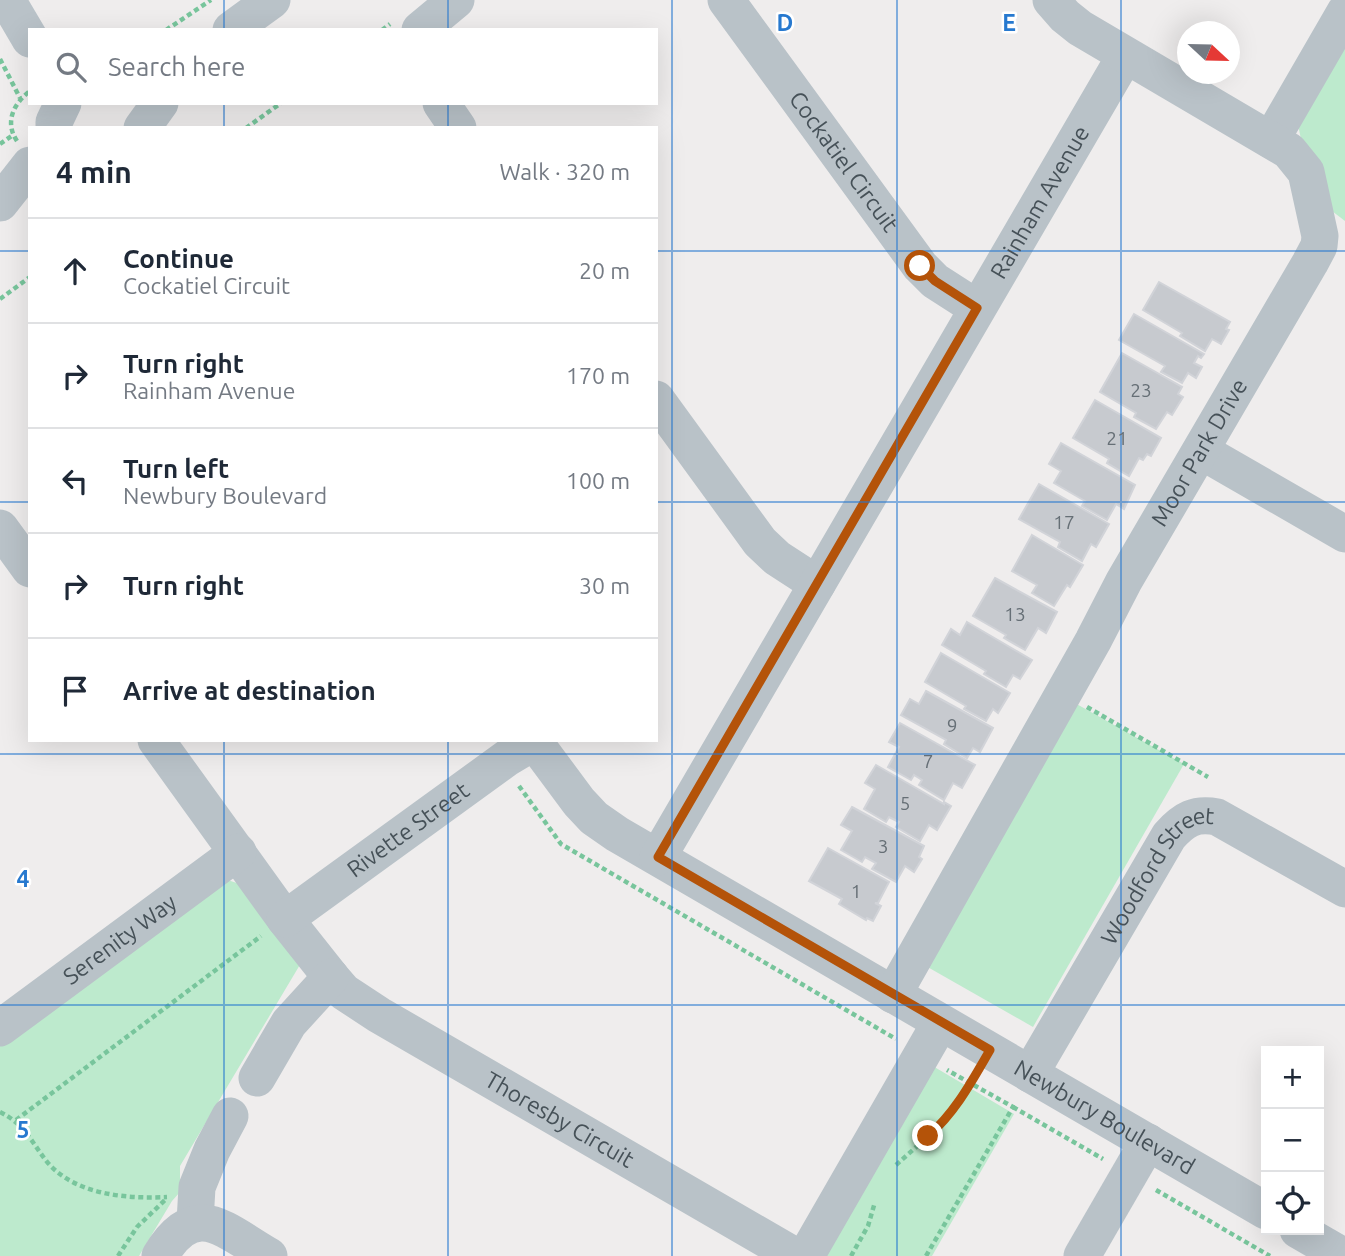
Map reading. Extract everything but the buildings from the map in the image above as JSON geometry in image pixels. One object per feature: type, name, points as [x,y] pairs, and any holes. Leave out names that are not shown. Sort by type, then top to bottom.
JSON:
[{"type":"street","points":[[8,0],[28,35]]},
{"type":"street","points":[[234,28],[272,0]]},
{"type":"street","points":[[422,28],[456,0]]},
{"type":"street","name":"Cockatiel Circuit","points":[[726,0],[920,266],[935,281],[977,308]]},
{"type":"street","name":"Moor Park Drive","points":[[893,995],[1125,581],[1319,246],[1333,236],[1306,172],[1289,151],[1080,29],[1051,0]]},
{"type":"street","points":[[1271,139],[1345,12]]},
{"type":"street","name":"Rainham Avenue","points":[[658,857],[1125,56]]},
{"type":"street","points":[[134,105],[142,126]]},
{"type":"street","points":[[143,126],[159,105]]},
{"type":"street","points":[[441,105],[457,126]]},
{"type":"street","points":[[0,203],[20,148]]},
{"type":"street","points":[[0,203],[28,193]]},
{"type":"street","points":[[658,402],[760,541],[777,558],[817,584]]},
{"type":"street","points":[[1201,451],[1345,534]]},
{"type":"street","points":[[0,528],[28,566]]},
{"type":"street","name":"Thoresby Circuit","points":[[157,742],[238,852],[273,927],[331,977],[344,992],[795,1256]]},
{"type":"street","name":"Rivette Street","points":[[273,927],[532,742]]},
{"type":"street","name":"Newbury Boulevard","points":[[535,742],[579,802],[594,818],[617,834],[1261,1208]]},
{"type":"street","name":"Woodford Street","points":[[1030,1074],[1169,836],[1181,823],[1202,814],[1217,817],[1345,889]]},
{"type":"street","name":"Serenity Way","points":[[1,1024],[238,852]]},
{"type":"street","points":[[257,1078],[289,1023],[331,977]]},
{"type":"street","points":[[806,1256],[940,1023]]},
{"type":"street","points":[[195,1222],[197,1187],[230,1116]]},
{"type":"street","points":[[1082,1256],[1148,1142]]},
{"type":"street","points":[[160,1256],[176,1233],[195,1222],[212,1224],[269,1256]]},
{"type":"street","points":[[1307,1235],[1343,1256]]},
{"type":"path","points":[[169,28],[211,0]]},
{"type":"path","points":[[0,59],[28,89]]},
{"type":"path","points":[[249,126],[278,105]]},
{"type":"path","points":[[20,148],[10,123],[14,107],[48,111]]},
{"type":"path","points":[[0,144],[20,148]]},
{"type":"path","points":[[0,299],[28,278]]},
{"type":"path","points":[[1085,706],[1208,777]]},
{"type":"path","points":[[16,1120],[273,927]]},
{"type":"path","points":[[893,1168],[942,1124],[990,1050]]},
{"type":"path","points":[[1013,1107],[1270,1256]]},
{"type":"path","points":[[0,1112],[16,1120],[25,1129],[51,1166],[80,1186],[125,1196],[169,1197],[136,1227],[118,1256]]},
{"type":"path","points":[[851,1256],[868,1226],[878,1192]]},
{"type":"green space","points":[[1345,40],[1345,221],[1332,211],[1301,139],[1298,125]]},
{"type":"green space","points":[[1073,702],[1184,764],[1033,1027],[924,965]]},
{"type":"green space","points":[[221,878],[240,884],[301,963],[180,1166],[180,1192],[139,1256],[0,1256],[0,1041]]},
{"type":"green space","points":[[931,1065],[1014,1114],[932,1256],[820,1256]]},
{"type":"route","points":[[920,266],[935,281],[977,308],[658,857],[990,1050],[955,1108],[928,1136]]}]
